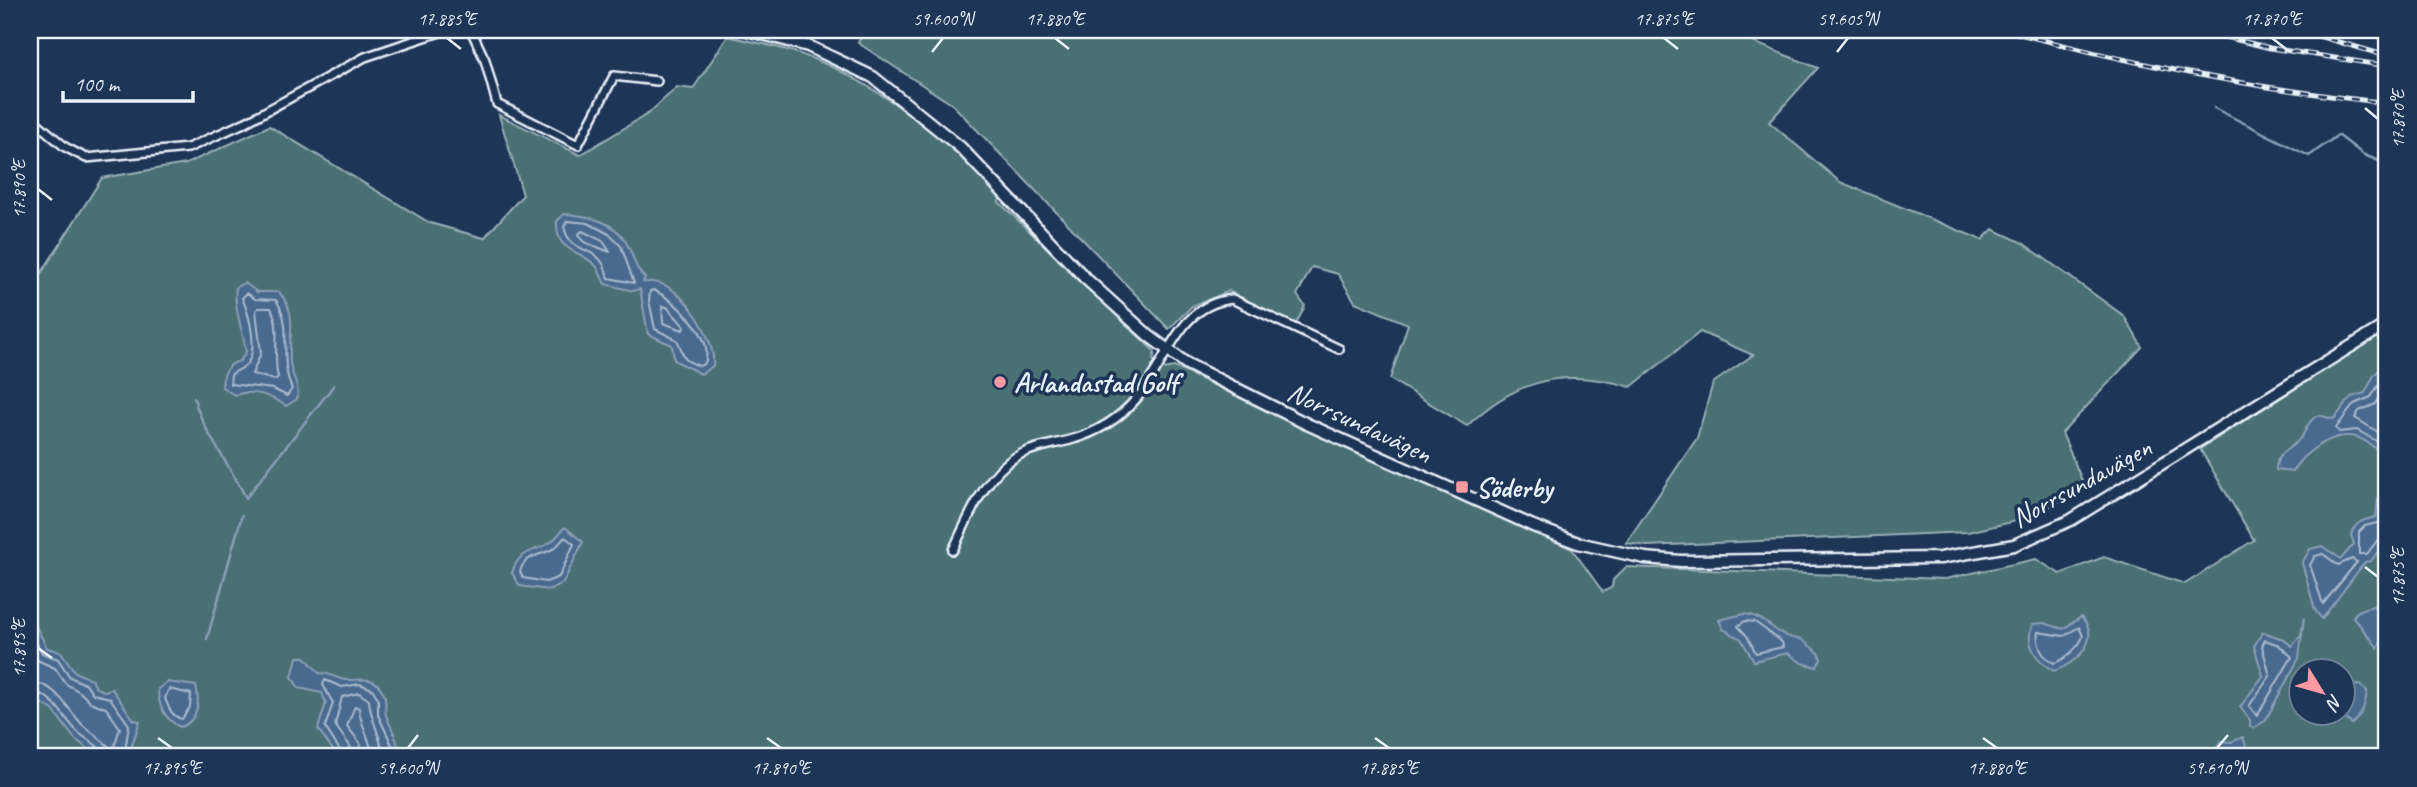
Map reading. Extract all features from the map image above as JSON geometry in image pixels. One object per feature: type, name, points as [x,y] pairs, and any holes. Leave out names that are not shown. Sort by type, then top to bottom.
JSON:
[{"type":"street","points":[[30,117],[65,147],[86,158],[188,148],[246,122],[365,57],[446,30]]},
{"type":"street","points":[[471,30],[485,60],[497,104],[578,145],[614,76],[657,81]]},
{"type":"street","name":"Norrsundavägen","points":[[747,30],[808,46],[873,77],[918,111],[970,157],[1085,278],[1167,351],[1187,364],[1307,424],[1578,543],[1645,558],[1681,561],[1940,558],[2014,545],[2071,520],[2387,324]]},
{"type":"street","points":[[953,550],[975,505],[1007,462],[1034,448],[1073,439],[1106,425],[1138,397],[1171,340],[1192,315],[1214,301],[1232,299],[1339,349]]},
{"type":"green space","points":[[864,30],[1723,30],[1818,68],[1769,122],[1840,182],[1982,240],[1993,229],[2023,243],[2124,316],[2142,347],[2062,433],[2086,490],[2016,521],[1968,532],[1647,546],[1626,543],[1697,438],[1713,383],[1753,355],[1700,332],[1631,387],[1585,378],[1543,381],[1504,397],[1467,426],[1390,379],[1408,324],[1355,302],[1338,274],[1312,267],[1297,295],[1305,306],[1295,326],[1229,291],[1192,306],[1169,329],[953,105],[858,43]]},
{"type":"green space","name":"Arlandastad Golf","points":[[728,36],[791,51],[849,76],[904,110],[979,174],[1001,196],[999,202],[1155,352],[1153,360],[1163,369],[1174,367],[1572,549],[1603,592],[1612,587],[1613,580],[1626,567],[1945,579],[2036,559],[2060,574],[2104,557],[2185,584],[2254,540],[2200,449],[2387,330],[2387,757],[42,757],[30,745],[30,291],[102,178],[186,164],[269,126],[430,223],[484,238],[523,195],[499,115],[580,155],[649,113],[677,87],[693,89]]},
{"type":"water","points":[[564,214],[600,221],[622,236],[645,278],[643,282],[664,285],[676,292],[696,315],[710,342],[713,366],[701,374],[674,360],[672,345],[648,334],[640,289],[633,291],[605,284],[595,265],[564,245],[557,231],[557,221]]},
{"type":"water","points":[[245,283],[257,292],[279,292],[289,309],[290,362],[298,394],[297,399],[286,406],[261,394],[234,395],[222,387],[226,370],[231,364],[240,361],[246,352],[235,294],[236,287]]},
{"type":"water","points":[[2385,364],[2387,444],[2380,452],[2359,438],[2337,437],[2311,451],[2292,472],[2276,470],[2279,458],[2298,441],[2312,420],[2318,415],[2334,419],[2351,397],[2365,393],[2374,375]]},
{"type":"water","points":[[2387,493],[2387,539],[2371,561],[2365,562],[2322,619],[2315,610],[2302,563],[2310,549],[2322,546],[2341,559],[2354,544],[2351,535],[2357,524],[2376,517],[2378,498]]},
{"type":"water","points":[[565,527],[583,542],[563,583],[549,590],[520,586],[512,573],[518,560],[551,542]]},
{"type":"water","points":[[2387,601],[2387,629],[2378,648],[2353,617],[2364,608]]},
{"type":"water","points":[[1744,614],[1759,618],[1786,636],[1801,639],[1819,653],[1821,659],[1817,667],[1802,663],[1788,653],[1754,661],[1741,639],[1723,629],[1719,620]]},
{"type":"water","points":[[2081,617],[2089,634],[2084,650],[2071,663],[2054,671],[2034,652],[2030,639],[2033,624],[2044,623],[2063,629]]},
{"type":"water","points":[[2304,618],[2299,658],[2288,658],[2288,678],[2265,721],[2250,727],[2250,720],[2240,707],[2263,676],[2254,646],[2263,632],[2283,639],[2292,646],[2301,635]]},
{"type":"water","points":[[30,624],[36,626],[47,648],[61,652],[75,672],[92,680],[96,688],[104,691],[112,689],[134,720],[140,721],[130,751],[132,757],[98,757],[74,738],[53,710],[30,697]]},
{"type":"water","points":[[297,657],[305,657],[319,673],[347,680],[370,680],[380,687],[385,696],[386,715],[396,740],[397,757],[338,757],[318,729],[326,703],[322,693],[299,688],[292,677]]},
{"type":"water","points":[[167,682],[196,686],[196,711],[191,721],[180,727],[166,716],[159,701],[158,689]]},
{"type":"water","points":[[2358,685],[2367,691],[2358,716]]},
{"type":"water","points":[[2243,737],[2247,749],[2244,757],[2211,757],[2221,741],[2231,742]]},
{"type":"waterway","points":[[2214,108],[2309,156],[2338,135],[2364,155],[2387,164]]},
{"type":"waterway","points":[[194,398],[210,436],[246,498],[334,385]]},
{"type":"waterway","points":[[207,639],[242,515]]},
{"type":"railway","points":[[2005,30],[2194,74],[2387,103]]},
{"type":"railway","points":[[2197,30],[2270,48],[2387,66]]},
{"type":"railway","points":[[2298,30],[2387,56]]},
{"type":"place","name":"Arlandastad Golf","points":[[1000,382]]},
{"type":"place","name":"Söderby","points":[[1462,487]]}]
